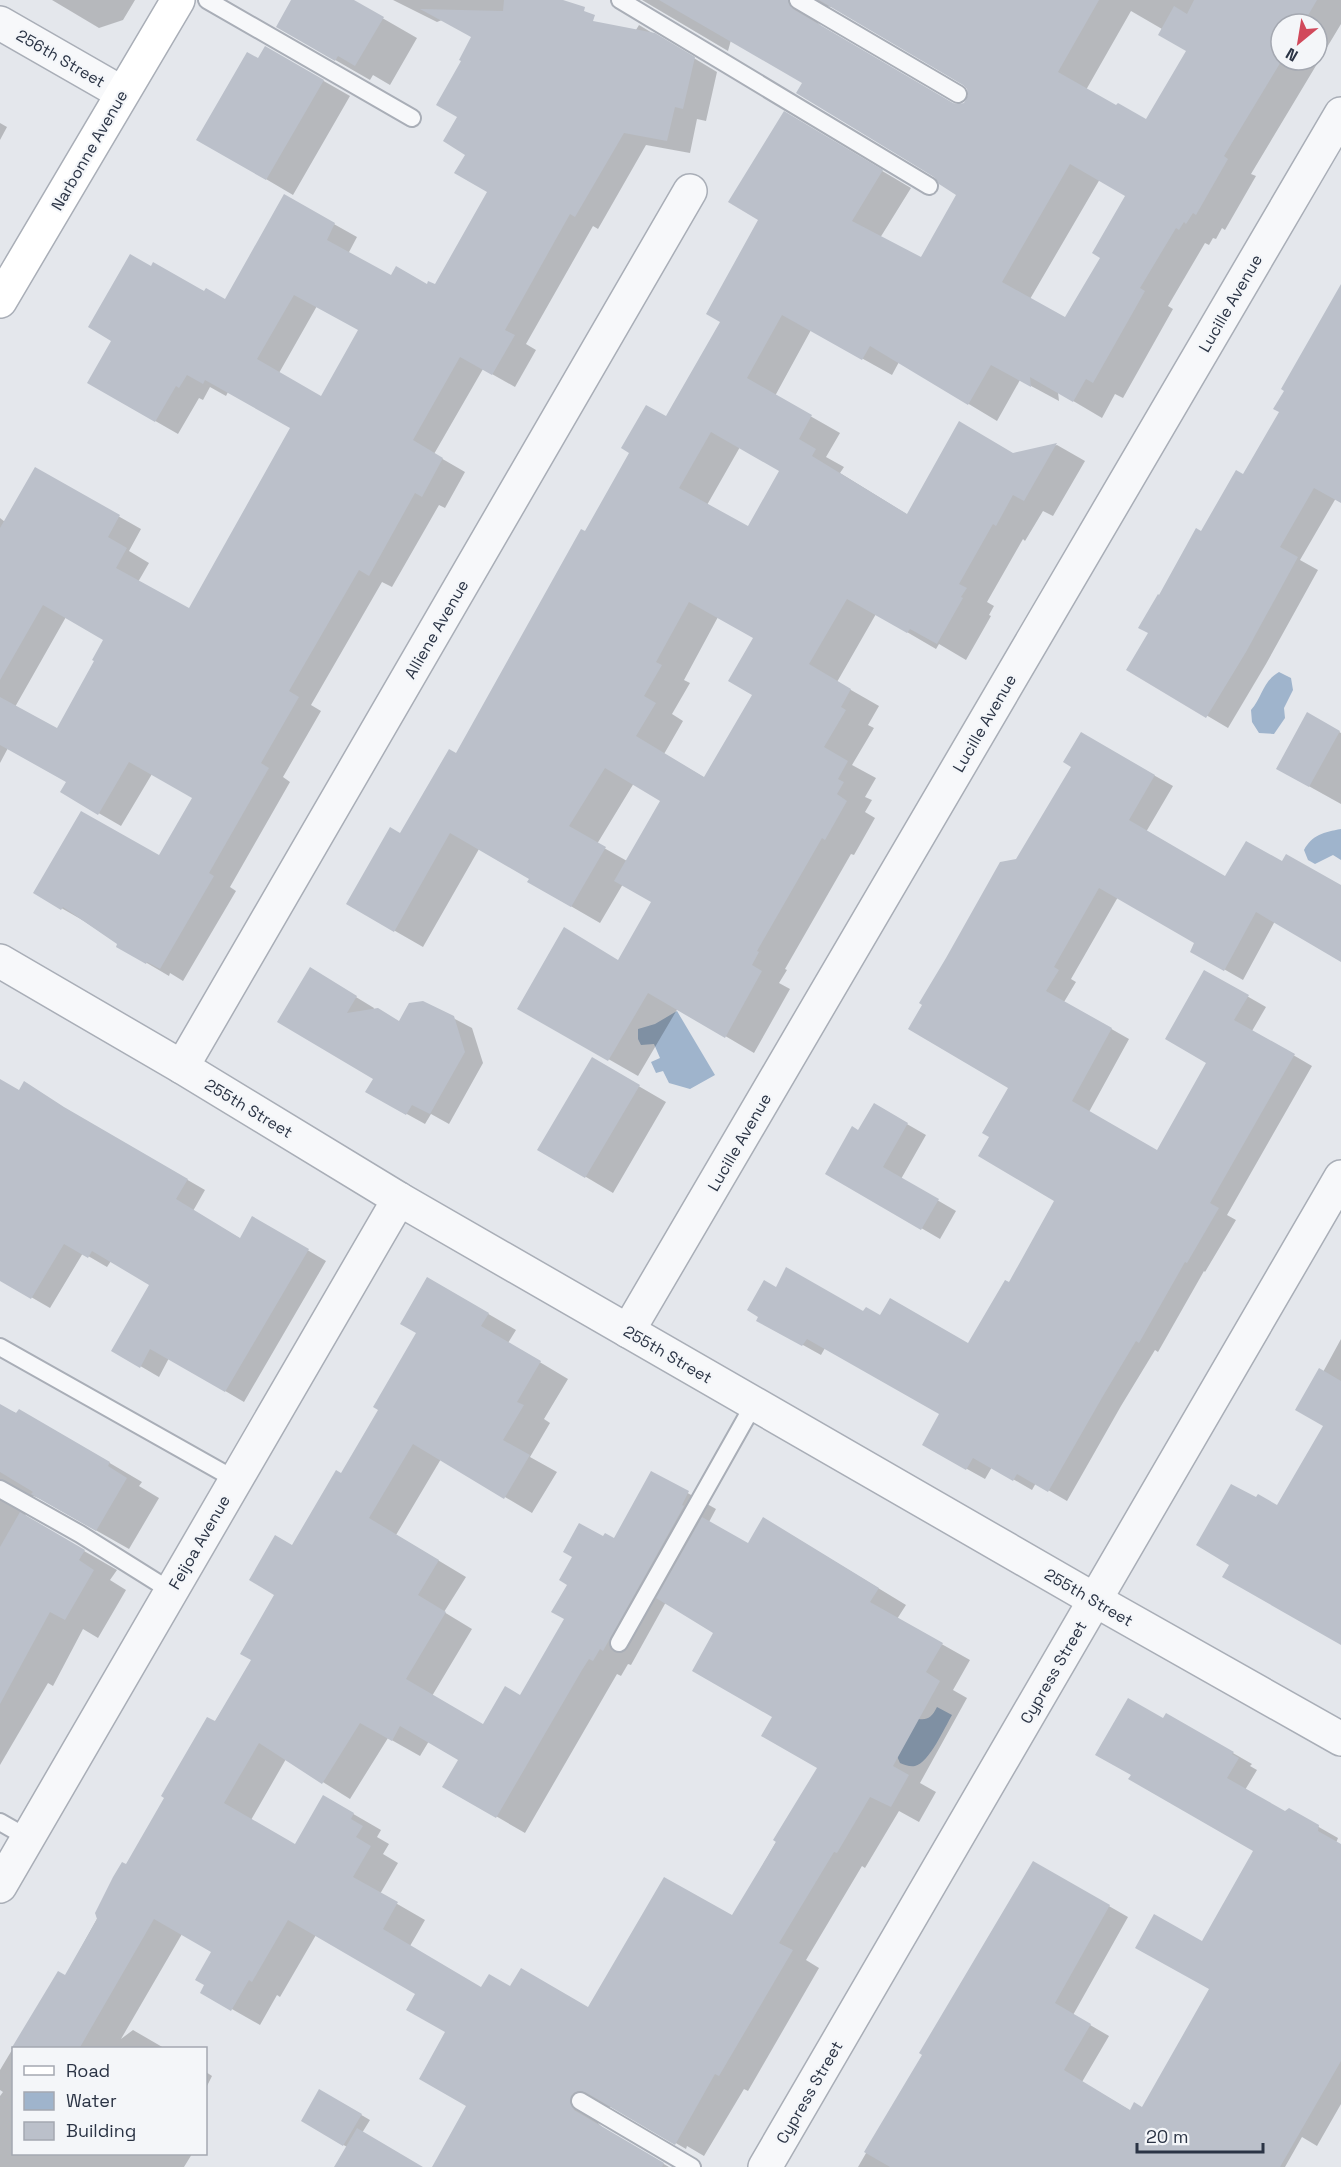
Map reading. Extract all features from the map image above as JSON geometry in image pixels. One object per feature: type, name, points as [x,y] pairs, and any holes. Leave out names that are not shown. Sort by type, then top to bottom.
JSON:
[{"type":"main road","name":"Narbonne Avenue","points":[[0,301],[178,0]]},
{"type":"street","name":"256th Street","points":[[0,23],[122,93]]},
{"type":"street","name":"Lucille Avenue","points":[[628,1331],[1341,114]]},
{"type":"street","name":"Alliene Avenue","points":[[182,1067],[690,191]]},
{"type":"street","name":"255th Street","points":[[0,961],[182,1067],[399,1199],[1341,1739]]},
{"type":"street","name":"Cypress Street","points":[[765,2167],[1341,1177]]},
{"type":"street","name":"Feijoa Avenue","points":[[0,1886],[399,1199]]},
{"type":"lane","points":[[207,0],[412,118]]},
{"type":"lane","points":[[620,0],[929,186]]},
{"type":"lane","points":[[798,0],[958,94]]},
{"type":"lane","points":[[0,1347],[236,1480]]},
{"type":"lane","points":[[619,1643],[754,1404]]},
{"type":"lane","points":[[0,1489],[80,1534],[171,1592]]},
{"type":"lane","points":[[0,1822],[28,1838]]},
{"type":"lane","points":[[580,2101],[692,2167]]},
{"type":"water","points":[[1279,672],[1291,678],[1293,690],[1284,708],[1285,718],[1274,734],[1259,733],[1252,722],[1251,710],[1269,680]]},
{"type":"water","points":[[1341,829],[1341,860],[1333,855],[1315,864],[1308,860],[1304,850],[1311,841],[1324,833]]},
{"type":"water","points":[[677,1011],[715,1075],[690,1089],[669,1083],[663,1071],[656,1073],[651,1062],[660,1058],[654,1044],[641,1045],[638,1039],[638,1029],[655,1024]]},
{"type":"water","points":[[937,1707],[952,1715],[931,1752],[915,1766],[900,1763],[896,1754],[914,1718],[928,1718]]},
{"type":"building","points":[[291,0],[354,0],[384,17],[355,66],[338,56],[335,61],[276,27]]},
{"type":"building","points":[[504,0],[563,0],[585,7],[584,11],[595,15],[593,21],[655,33],[695,57],[683,109],[675,107],[667,141],[624,133],[575,217],[570,214],[505,330],[515,335],[492,375],[460,357],[413,440],[443,458],[422,497],[415,493],[369,576],[359,570],[289,691],[299,697],[261,763],[269,768],[209,873],[214,876],[160,969],[147,962],[146,964],[116,947],[117,944],[63,907],[61,910],[33,893],[81,811],[159,855],[192,798],[129,762],[98,815],[60,792],[66,782],[0,745],[0,697],[57,728],[103,640],[43,605],[0,680],[0,528],[35,467],[120,515],[108,537],[127,548],[116,568],[189,608],[290,428],[205,380],[203,384],[187,375],[179,388],[176,386],[155,422],[87,383],[111,341],[88,327],[130,254],[151,266],[153,262],[204,291],[206,288],[225,299],[284,194],[335,223],[327,240],[391,275],[396,266],[427,284],[428,281],[435,284],[487,192],[454,173],[465,155],[443,141],[457,117],[436,105],[461,61],[459,60],[471,37],[420,9],[503,11]],"holes":[[[294,295],[358,330],[321,396],[257,359]]]},
{"type":"building","points":[[659,0],[788,0],[793,9],[958,104],[964,103],[968,95],[963,85],[819,0],[1099,0],[1058,72],[1146,119],[1186,51],[1158,35],[1174,6],[1187,14],[1194,0],[1317,0],[1310,12],[1269,12],[1269,72],[1275,72],[1224,156],[1228,159],[1196,215],[1193,213],[1179,230],[1176,228],[1140,288],[1145,291],[1093,383],[1086,379],[1073,402],[1030,377],[1031,387],[991,365],[968,405],[870,346],[862,360],[782,315],[747,378],[812,415],[799,439],[816,449],[812,456],[907,514],[959,421],[1013,453],[1057,443],[1024,501],[1013,495],[996,526],[993,524],[959,584],[967,588],[937,644],[910,629],[907,633],[847,599],[809,664],[851,689],[841,707],[846,710],[824,747],[848,761],[838,779],[844,782],[837,794],[847,801],[825,840],[822,838],[757,951],[759,952],[752,965],[762,971],[725,1038],[648,993],[608,1061],[517,1009],[564,927],[618,960],[651,902],[614,881],[660,801],[605,768],[569,826],[606,847],[571,907],[527,882],[529,879],[450,833],[394,932],[346,904],[390,827],[400,833],[449,749],[456,753],[581,529],[585,531],[629,453],[621,448],[646,405],[666,416],[720,322],[706,314],[758,220],[728,202],[784,111],[883,170],[852,221],[921,257],[956,195],[939,184],[934,177],[796,93],[802,83]],"holes":[[[1070,164],[1125,196],[1092,253],[1100,258],[1065,317],[1002,282]],[[711,432],[779,471],[748,526],[679,488]],[[689,602],[753,638],[728,681],[752,695],[704,777],[636,736],[656,703],[644,696],[662,665],[656,662]]]},
{"type":"building","points":[[265,46],[324,80],[266,180],[196,140],[247,52],[258,58]]},
{"type":"building","points":[[1341,284],[1341,503],[1314,488],[1280,547],[1298,557],[1246,652],[1206,718],[1126,670],[1148,633],[1138,628],[1196,528],[1201,531],[1236,470],[1243,474],[1279,412],[1273,409],[1284,391],[1281,389]]},
{"type":"building","points":[[1307,712],[1340,731],[1309,787],[1276,769]]},
{"type":"building","points":[[1081,732],[1155,775],[1129,820],[1225,876],[1246,841],[1282,861],[1286,854],[1341,885],[1341,962],[1256,912],[1224,971],[1190,952],[1194,943],[1099,888],[1054,967],[1059,970],[1046,991],[1112,1028],[1072,1101],[1157,1150],[1206,1063],[1165,1039],[1204,970],[1249,995],[1234,1020],[1295,1054],[1210,1203],[1219,1208],[1139,1343],[1136,1341],[1048,1492],[1017,1474],[1013,1481],[973,1458],[966,1470],[922,1445],[939,1414],[807,1339],[802,1346],[756,1321],[758,1317],[747,1310],[764,1280],[776,1287],[786,1267],[863,1311],[866,1307],[880,1315],[890,1298],[968,1343],[1005,1280],[1009,1282],[1054,1201],[978,1156],[989,1137],[982,1133],[1008,1088],[908,1029],[922,1005],[919,1003],[1000,862],[1016,859],[1071,767],[1063,762]]},
{"type":"building","points":[[310,967],[357,996],[347,1013],[378,1008],[399,1021],[409,1003],[423,1001],[454,1016],[465,1052],[430,1114],[412,1105],[406,1115],[365,1092],[373,1079],[277,1022]]},
{"type":"building","points":[[592,1057],[640,1085],[585,1178],[537,1150]]},
{"type":"building","points":[[0,1079],[19,1090],[24,1081],[64,1107],[188,1179],[176,1199],[240,1238],[252,1216],[309,1249],[225,1392],[150,1349],[140,1368],[111,1351],[149,1285],[92,1251],[88,1258],[64,1244],[31,1299],[0,1281]]},
{"type":"building","points":[[874,1103],[908,1123],[883,1167],[939,1199],[921,1230],[825,1174],[852,1126],[858,1130]]},
{"type":"building","points":[[427,1277],[489,1313],[481,1326],[541,1361],[517,1402],[524,1405],[503,1440],[530,1455],[504,1499],[413,1444],[369,1518],[439,1560],[418,1595],[446,1612],[406,1679],[483,1724],[505,1686],[520,1695],[564,1619],[551,1612],[567,1585],[559,1580],[572,1557],[563,1552],[579,1523],[603,1536],[605,1533],[614,1538],[651,1471],[689,1491],[682,1505],[684,1506],[603,1651],[600,1649],[593,1661],[589,1659],[496,1818],[442,1787],[458,1760],[400,1726],[392,1741],[360,1723],[322,1784],[259,1743],[224,1803],[295,1844],[323,1795],[354,1813],[351,1819],[363,1826],[356,1837],[371,1846],[353,1877],[398,1902],[383,1929],[481,1987],[489,1974],[510,1986],[521,1968],[588,2007],[664,1877],[732,1915],[776,1842],[773,1840],[817,1768],[761,1736],[772,1717],[692,1671],[713,1633],[656,1598],[702,1517],[748,1543],[763,1517],[879,1588],[870,1602],[943,1643],[926,1672],[940,1681],[893,1766],[909,1775],[891,1807],[870,1797],[837,1853],[834,1852],[779,1943],[793,1950],[719,2076],[715,2074],[675,2145],[585,2092],[575,2092],[571,2096],[570,2101],[574,2110],[664,2163],[662,2167],[432,2167],[466,2106],[419,2079],[445,2032],[406,2010],[415,1994],[288,1920],[252,1982],[249,1980],[231,2011],[200,1993],[204,1985],[195,1980],[211,1952],[154,1919],[80,2047],[12,2047],[58,1971],[65,1975],[97,1919],[95,1913],[113,1877],[122,1862],[126,1864],[164,1798],[161,1796],[207,1717],[215,1721],[251,1660],[240,1654],[274,1595],[249,1580],[275,1535],[292,1545],[336,1470],[341,1473],[378,1410],[373,1407],[416,1333],[400,1324]]},
{"type":"building","points":[[1319,1368],[1341,1381],[1341,1645],[1222,1577],[1229,1565],[1196,1545],[1231,1484],[1256,1497],[1258,1494],[1277,1505],[1323,1426],[1295,1410]]},
{"type":"building","points":[[0,1404],[16,1413],[19,1409],[110,1462],[108,1466],[127,1478],[96,1531],[31,1494],[33,1492],[0,1472]]},
{"type":"building","points":[[20,1512],[85,1550],[79,1560],[94,1570],[65,1620],[50,1612],[0,1704],[0,1547]]},
{"type":"building","points":[[1128,1698],[1163,1718],[1166,1713],[1234,1752],[1232,1754],[1239,1758],[1227,1778],[1285,1811],[1289,1808],[1319,1825],[1318,1831],[1341,1844],[1341,2061],[1280,2167],[890,2167],[864,2152],[922,2055],[919,2053],[1033,1861],[1110,1905],[1055,2003],[1091,2024],[1064,2070],[1130,2110],[1134,2102],[1142,2107],[1209,1989],[1135,1948],[1154,1914],[1202,1941],[1253,1851],[1128,1779],[1131,1775],[1095,1755]]},
{"type":"building","points":[[319,2089],[362,2114],[343,2146],[301,2121]]},
{"type":"building","points":[[357,2128],[423,2167],[334,2167]]}]
